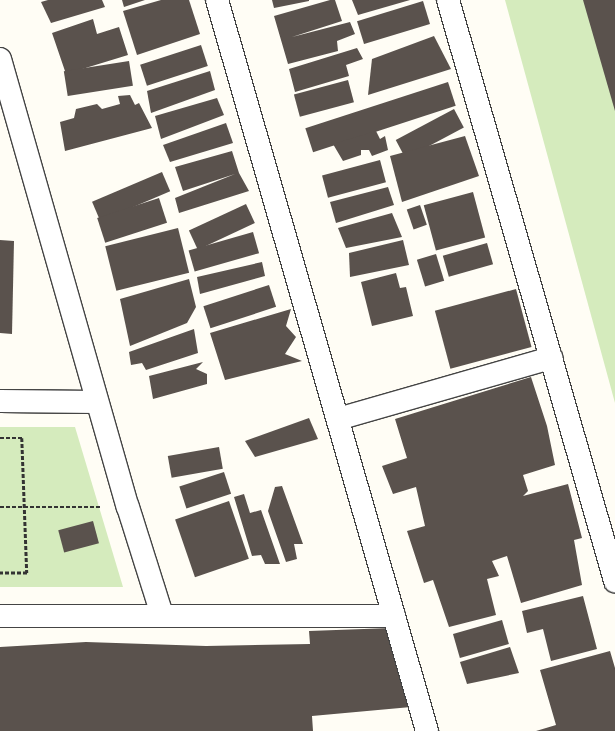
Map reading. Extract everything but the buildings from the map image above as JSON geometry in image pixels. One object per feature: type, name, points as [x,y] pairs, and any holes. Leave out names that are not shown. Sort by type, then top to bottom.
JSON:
[{"type":"street","points":[[217,0],[427,731]]},
{"type":"street","points":[[448,0],[615,581]]},
{"type":"street","points":[[0,59],[4,91],[128,507],[162,615]]},
{"type":"street","points":[[338,420],[551,358]]},
{"type":"street","points":[[0,401],[97,402]]},
{"type":"street","points":[[0,616],[394,616]]},
{"type":"path","points":[[0,438],[22,438],[27,573],[0,573]]},
{"type":"path","points":[[0,507],[128,507]]},
{"type":"green space","points":[[505,0],[615,0],[615,403]]},
{"type":"green space","points":[[0,427],[75,427],[123,587],[0,587]]}]
